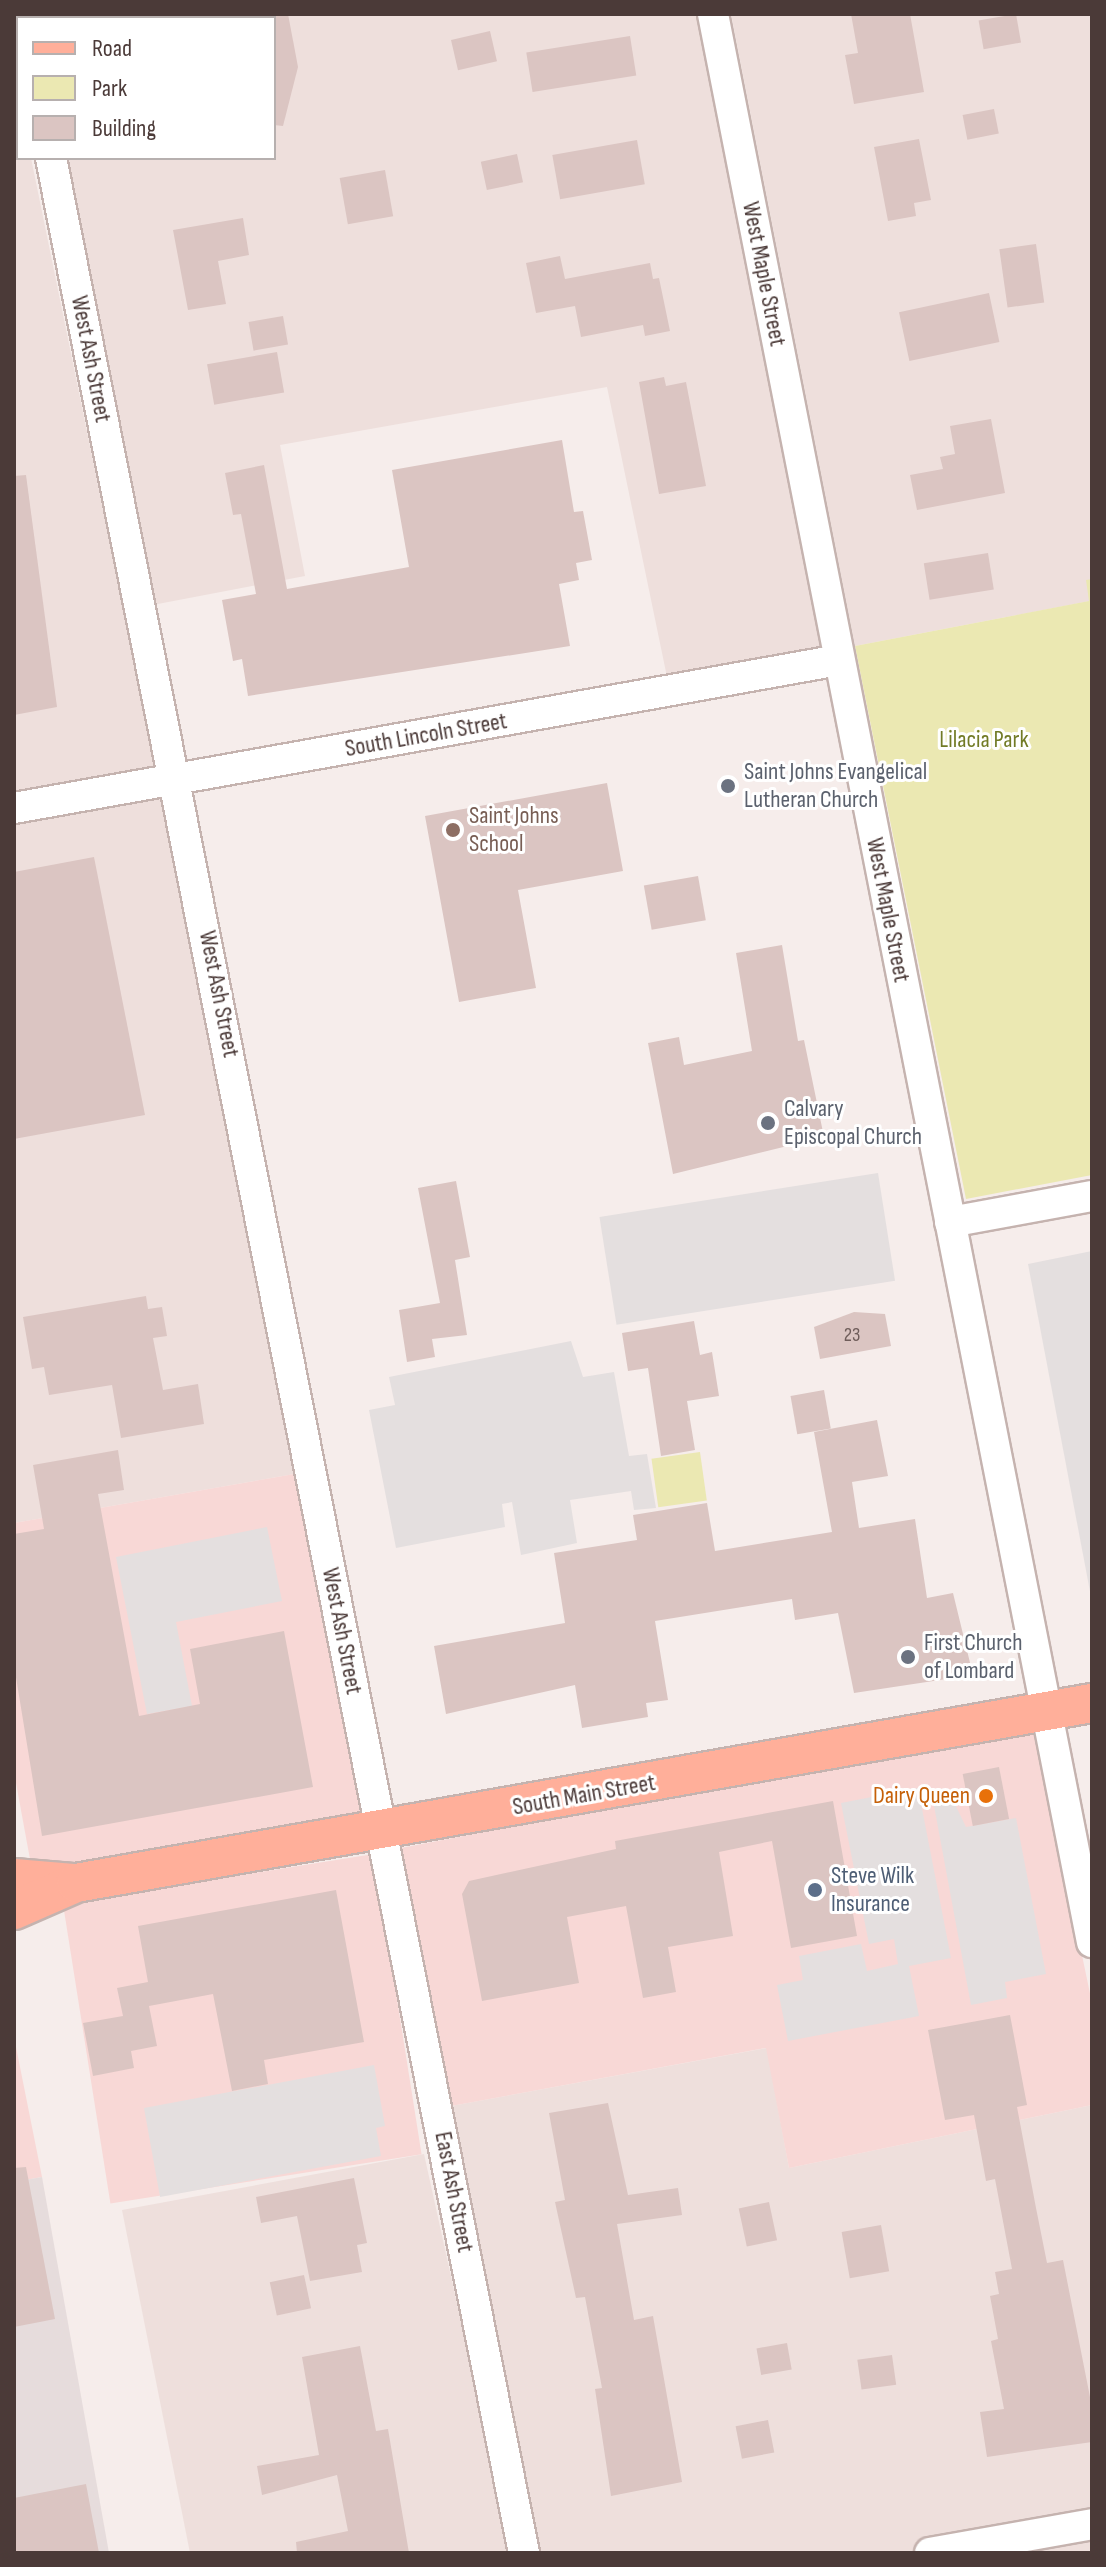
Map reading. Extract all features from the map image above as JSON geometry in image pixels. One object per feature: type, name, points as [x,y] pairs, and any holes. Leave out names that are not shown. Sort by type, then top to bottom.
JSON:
[{"type":"main road","name":"South Main Street","points":[[14,1910],[76,1883],[382,1832],[1092,1703]]},
{"type":"main road","name":"South Main Street","points":[[14,1878],[76,1883]]},
{"type":"street","name":"West Maple Street","points":[[713,14],[1092,1942]]},
{"type":"street","name":"West Ash Street","points":[[51,160],[382,1832]]},
{"type":"street","name":"South Lincoln Street","points":[[14,808],[839,660]]},
{"type":"street","points":[[950,1222],[1092,1196]]},
{"type":"street","name":"East Ash Street","points":[[382,1832],[524,2553]]},
{"type":"street","points":[[930,2553],[1092,2524]]},
{"type":"shaded area","points":[[26,14],[702,14],[826,648],[667,677],[607,387],[280,445],[305,576],[142,607],[54,160],[276,160],[276,16]]},
{"type":"shaded area","points":[[731,14],[1092,14],[1090,601],[855,646]]},
{"type":"shaded area","points":[[14,76],[16,160],[31,160],[300,1473],[14,1523]]},
{"type":"shaded area","points":[[878,1173],[895,1281],[617,1325],[599,1217]]},
{"type":"shaded area","points":[[1092,1251],[1092,1602],[1028,1264]]},
{"type":"shaded area","points":[[571,1341],[583,1377],[614,1372],[629,1456],[647,1454],[656,1508],[634,1510],[631,1491],[570,1500],[577,1543],[521,1555],[512,1502],[502,1504],[505,1527],[396,1548],[369,1410],[395,1405],[389,1377]]},
{"type":"shaded area","points":[[300,1473],[366,1819],[34,1881],[14,1772],[14,1523]]},
{"type":"shaded area","points":[[267,1527],[282,1601],[176,1622],[192,1706],[147,1714],[116,1557]]},
{"type":"shaded area","points":[[1034,1726],[1092,2003],[1092,2105],[789,2168],[766,2048],[451,2106],[401,1848]]},
{"type":"shaded area","points":[[918,1788],[951,1958],[909,1966],[919,2016],[788,2041],[777,1985],[803,1980],[799,1956],[861,1944],[867,1971],[898,1964],[894,1939],[869,1944],[841,1803]]},
{"type":"shaded area","points":[[949,1792],[966,1827],[1016,1818],[1046,1974],[1005,1982],[1007,1998],[971,2005],[932,1795]]},
{"type":"shaded area","points":[[374,1854],[422,2154],[110,2204],[63,1903]]},
{"type":"shaded area","points":[[14,2037],[42,2177],[14,2182]]},
{"type":"shaded area","points":[[767,2048],[789,2168],[1092,2105],[1092,2553],[540,2553],[451,2106]]},
{"type":"shaded area","points":[[374,2065],[385,2126],[376,2128],[381,2156],[160,2197],[144,2108]]},
{"type":"shaded area","points":[[424,2154],[512,2553],[190,2553],[122,2210]]},
{"type":"shaded area","points":[[42,2177],[109,2553],[14,2553],[14,2182]]},
{"type":"green space","name":"Lilacia Park","points":[[1092,579],[1092,1175],[966,1199],[855,646],[1089,601],[1086,580]]},
{"type":"green space","points":[[700,1452],[707,1501],[658,1507],[651,1459]]},
{"type":"building","points":[[288,14],[298,67],[283,126],[276,125],[274,16]]},
{"type":"building","points":[[851,14],[910,14],[924,92],[854,104],[845,55],[858,53]]},
{"type":"building","points":[[1016,14],[1021,43],[984,49],[979,21]]},
{"type":"building","points":[[490,31],[497,61],[458,70],[451,40]]},
{"type":"building","points":[[630,36],[636,76],[533,92],[526,52]]},
{"type":"building","points":[[994,109],[999,134],[967,140],[963,115]]},
{"type":"building","points":[[919,139],[931,200],[914,203],[916,216],[888,221],[874,147]]},
{"type":"building","points":[[637,140],[645,184],[560,199],[552,155]]},
{"type":"building","points":[[517,154],[523,182],[487,190],[481,162]]},
{"type":"building","points":[[385,170],[393,216],[348,224],[340,178]]},
{"type":"building","points":[[243,218],[249,255],[218,261],[226,304],[188,310],[173,230]]},
{"type":"building","points":[[1036,244],[1044,302],[1008,308],[999,249]]},
{"type":"building","points":[[560,256],[565,279],[650,263],[653,279],[659,278],[670,331],[645,336],[643,325],[581,337],[575,306],[536,313],[526,263]]},
{"type":"building","points":[[989,293],[999,342],[909,361],[899,312]]},
{"type":"building","points":[[283,316],[288,345],[254,351],[249,322]]},
{"type":"building","points":[[277,352],[284,392],[214,405],[207,364]]},
{"type":"building","points":[[664,377],[666,386],[686,382],[706,486],[659,494],[639,382]]},
{"type":"building","points":[[991,419],[1005,493],[917,510],[910,475],[943,469],[940,457],[955,454],[950,426]]},
{"type":"building","points":[[562,440],[574,512],[583,511],[592,560],[576,563],[579,580],[559,584],[570,646],[248,696],[242,659],[233,661],[222,600],[256,594],[241,514],[233,515],[225,473],[264,465],[287,589],[409,567],[392,470]]},
{"type":"building","points":[[26,475],[57,707],[14,715],[14,476]]},
{"type":"building","points":[[988,553],[994,590],[930,600],[924,563]]},
{"type":"building","points":[[607,783],[623,871],[518,890],[536,988],[459,1002],[425,816]]},
{"type":"building","points":[[94,857],[145,1115],[14,1139],[14,872]]},
{"type":"building","points":[[698,876],[706,920],[652,930],[644,886]]},
{"type":"building","points":[[782,945],[798,1041],[804,1040],[824,1137],[673,1174],[648,1043],[679,1037],[684,1065],[752,1051],[736,953]]},
{"type":"building","points":[[456,1181],[470,1257],[455,1260],[467,1335],[432,1339],[435,1357],[407,1362],[399,1310],[440,1303],[418,1188]]},
{"type":"building","points":[[146,1296],[148,1309],[162,1307],[167,1336],[153,1338],[163,1390],[198,1384],[204,1424],[121,1438],[112,1385],[49,1395],[44,1367],[32,1369],[23,1317]]},
{"type":"building","points":[[854,1312],[885,1314],[891,1346],[820,1359],[814,1327]]},
{"type":"building","points":[[694,1321],[700,1355],[712,1352],[719,1396],[687,1401],[695,1450],[661,1456],[648,1368],[628,1371],[622,1333]]},
{"type":"building","points":[[824,1390],[831,1428],[797,1434],[791,1396]]},
{"type":"building","points":[[877,1420],[888,1476],[852,1482],[859,1528],[915,1519],[927,1598],[953,1593],[973,1675],[854,1693],[838,1613],[795,1620],[792,1599],[655,1621],[668,1700],[646,1703],[648,1717],[582,1728],[575,1685],[446,1714],[434,1646],[565,1623],[554,1553],[637,1540],[633,1515],[707,1503],[715,1551],[832,1532],[814,1432]]},
{"type":"building","points":[[118,1450],[124,1490],[98,1494],[139,1716],[200,1704],[190,1649],[284,1631],[313,1787],[42,1836],[14,1665],[14,1534],[44,1529],[33,1465]]},
{"type":"building","name":"Dairy Queen","points":[[999,1767],[1009,1819],[973,1826],[963,1774]]},
{"type":"building","points":[[833,1801],[857,1936],[791,1948],[772,1841],[719,1852],[733,1936],[668,1947],[676,1992],[643,1998],[626,1906],[567,1917],[579,1983],[482,2001],[462,1894],[469,1881],[616,1849],[615,1841]]},
{"type":"building","points":[[336,1890],[364,2042],[264,2060],[268,2084],[232,2091],[213,1994],[149,2006],[157,2046],[131,2051],[134,2068],[93,2076],[83,2023],[123,2016],[117,1988],[148,1982],[138,1926]]},
{"type":"building","points":[[1010,2015],[1027,2105],[1017,2107],[1036,2208],[1047,2263],[1063,2260],[1090,2397],[1092,2442],[987,2457],[980,2412],[1004,2409],[991,2341],[998,2339],[990,2296],[999,2294],[995,2272],[1012,2269],[995,2179],[986,2181],[974,2115],[945,2120],[928,2030]]},
{"type":"building","points":[[608,2103],[628,2195],[678,2188],[682,2215],[617,2224],[634,2320],[653,2316],[682,2482],[611,2496],[595,2389],[602,2388],[585,2297],[576,2298],[555,2202],[565,2200],[549,2113]]},
{"type":"building","points":[[26,2167],[55,2319],[14,2327],[14,2168]]},
{"type":"building","points":[[354,2178],[367,2243],[357,2245],[362,2272],[310,2281],[297,2216],[261,2223],[256,2197]]},
{"type":"building","points":[[769,2202],[777,2240],[747,2247],[739,2208]]},
{"type":"building","points":[[881,2225],[889,2271],[850,2278],[842,2232]]},
{"type":"building","points":[[304,2275],[311,2308],[277,2316],[270,2282]]},
{"type":"building","points":[[787,2343],[792,2370],[761,2375],[756,2348]]},
{"type":"building","points":[[360,2346],[376,2431],[388,2429],[409,2553],[297,2553],[296,2542],[348,2531],[337,2475],[262,2495],[257,2466],[319,2455],[302,2357]]},
{"type":"building","points":[[892,2355],[896,2385],[862,2390],[857,2360]]},
{"type":"building","points":[[768,2420],[774,2452],[742,2459],[736,2426]]},
{"type":"building","points":[[86,2484],[99,2553],[14,2553],[14,2498]]},
{"type":"place","name":"Saint Johns Evangelical Lutheran Church","points":[[728,786]]},
{"type":"place","name":"Saint Johns School","points":[[453,830]]},
{"type":"place","name":"Calvary Episcopal Church","points":[[768,1123]]},
{"type":"place","name":"First Church of Lombard","points":[[908,1657]]},
{"type":"place","name":"Dairy Queen","points":[[986,1796]]},
{"type":"place","name":"Steve Wilk Insurance","points":[[815,1890]]}]
